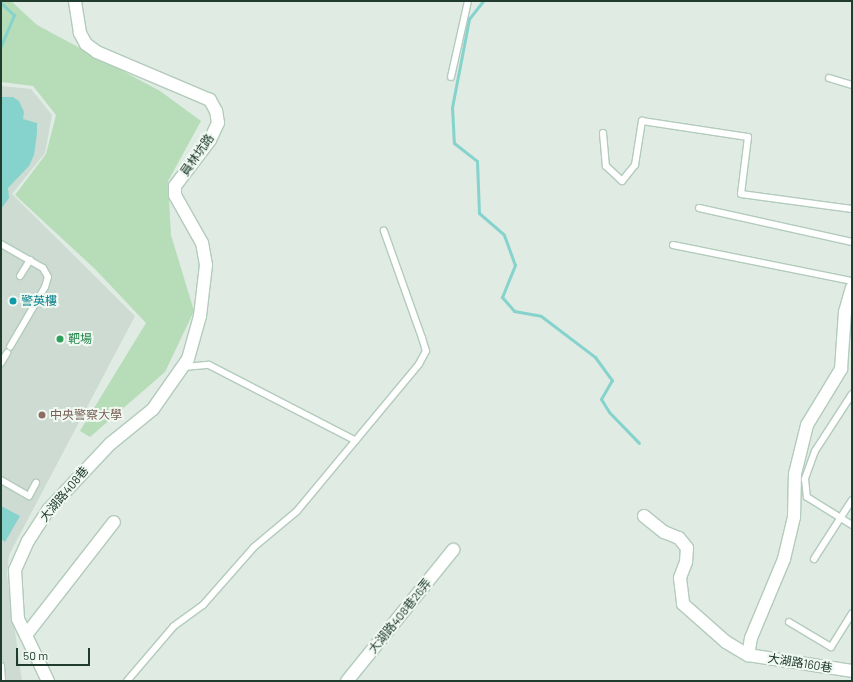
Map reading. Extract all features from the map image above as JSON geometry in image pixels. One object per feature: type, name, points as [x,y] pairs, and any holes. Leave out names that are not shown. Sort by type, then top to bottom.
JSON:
[{"type":"street","name":"員林坑路","points":[[75,1],[80,33],[86,44],[97,52],[197,93],[210,100],[216,111],[218,122],[210,140],[175,186],[175,195],[202,243],[206,265],[200,316],[186,363]]},
{"type":"street","points":[[644,516],[664,532],[679,538],[687,548],[686,562],[680,578],[683,604],[726,642],[748,655],[751,638],[784,558],[794,517],[795,474],[807,425],[841,369],[845,312],[852,288]]},
{"type":"street","name":"大湖路408巷","points":[[48,681],[18,619],[15,570],[28,541],[48,510],[75,478],[110,444],[153,409],[186,363]]},
{"type":"street","points":[[26,635],[114,522]]},
{"type":"street","name":"大湖路408巷26弄","points":[[347,681],[453,550]]},
{"type":"street","name":"大湖路160巷","points":[[748,655],[852,671]]},
{"type":"lane","points":[[451,77],[468,1]]},
{"type":"lane","points":[[829,78],[852,85]]},
{"type":"lane","points":[[604,133],[606,166],[622,181],[635,165],[642,121],[748,137],[741,194],[852,209]]},
{"type":"lane","points":[[699,208],[852,242]]},
{"type":"lane","points":[[127,681],[174,626],[203,605],[254,547],[297,511],[419,364],[426,351],[384,232]]},
{"type":"lane","points":[[1,244],[43,268],[47,282],[1,363]]},
{"type":"lane","points":[[673,245],[852,281]]},
{"type":"lane","points":[[20,276],[30,260]]},
{"type":"lane","points":[[186,363],[209,365],[356,441]]},
{"type":"lane","points":[[852,394],[815,451],[805,480],[807,497],[852,525]]},
{"type":"lane","points":[[1,480],[29,496],[36,483]]},
{"type":"lane","points":[[814,559],[852,500]]},
{"type":"lane","points":[[789,622],[832,647],[852,613]]},
{"type":"lane","points":[[1,666],[2,681]]},
{"type":"shaded area","name":"中央警察大學","points":[[1,86],[31,89],[52,115],[45,153],[12,194],[135,316],[9,555],[7,575],[22,681],[1,681]]},
{"type":"green space","points":[[1,1],[11,1],[37,25],[160,91],[201,121],[168,181],[171,235],[194,311],[165,372],[90,437],[80,431],[146,323],[95,269],[15,195],[46,154],[56,115],[33,86],[1,82]]},
{"type":"water","points":[[1,97],[13,97],[19,101],[24,112],[23,119],[37,123],[37,133],[34,155],[29,166],[8,188],[9,198],[1,209]]},
{"type":"water","points":[[1,506],[20,516],[5,542],[1,539]]},
{"type":"waterway","points":[[483,1],[469,19],[452,107],[454,143],[477,161],[479,213],[504,235],[515,265],[502,297],[514,311],[541,316],[595,357],[612,380],[601,399],[609,412],[639,443]]},
{"type":"waterway","points":[[1,3],[14,15],[1,45]]},
{"type":"place","name":"警英樓","points":[[13,301]]},
{"type":"place","name":"靶場","points":[[60,339]]},
{"type":"place","name":"中央警察大學","points":[[42,415]]}]
